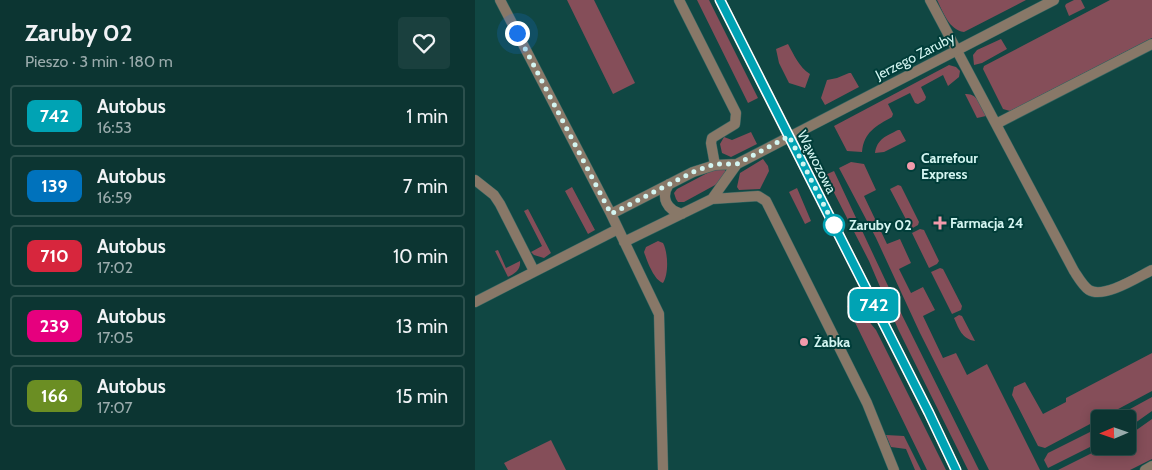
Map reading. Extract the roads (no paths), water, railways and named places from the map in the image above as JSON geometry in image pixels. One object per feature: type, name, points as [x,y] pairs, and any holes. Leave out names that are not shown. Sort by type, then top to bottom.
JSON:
[{"type":"street","points":[[500,0],[611,214],[659,314],[663,470]]},
{"type":"street","points":[[679,0],[736,113],[735,124],[712,138],[711,143],[715,164]]},
{"type":"street","name":"Wąwozowa","points":[[720,0],[956,470]]},
{"type":"street","points":[[930,0],[1074,271],[1090,290],[1096,292],[1112,290],[1152,270]]},
{"type":"street","name":"Jerzego Zaruby","points":[[737,164],[1053,0]]},
{"type":"street","points":[[996,124],[1152,44]]},
{"type":"street","points":[[611,214],[693,172],[715,164],[737,164]]},
{"type":"street","points":[[713,200],[737,164]]},
{"type":"street","points":[[475,180],[501,204],[534,271]]},
{"type":"street","points":[[669,184],[665,194],[666,203],[671,210],[682,214]]},
{"type":"street","points":[[625,242],[713,200],[758,196],[767,202],[867,403],[894,470]]},
{"type":"street","points":[[475,302],[618,228]]},
{"type":"street","points":[[1145,470],[1152,466]]},
{"type":"place","name":"Carrefour Express","points":[[911,166]]},
{"type":"place","name":"Farmacja 24","points":[[940,223]]},
{"type":"place","name":"Zaruby 02","points":[[834,225]]},
{"type":"place","name":"Żabka","points":[[804,342]]}]
